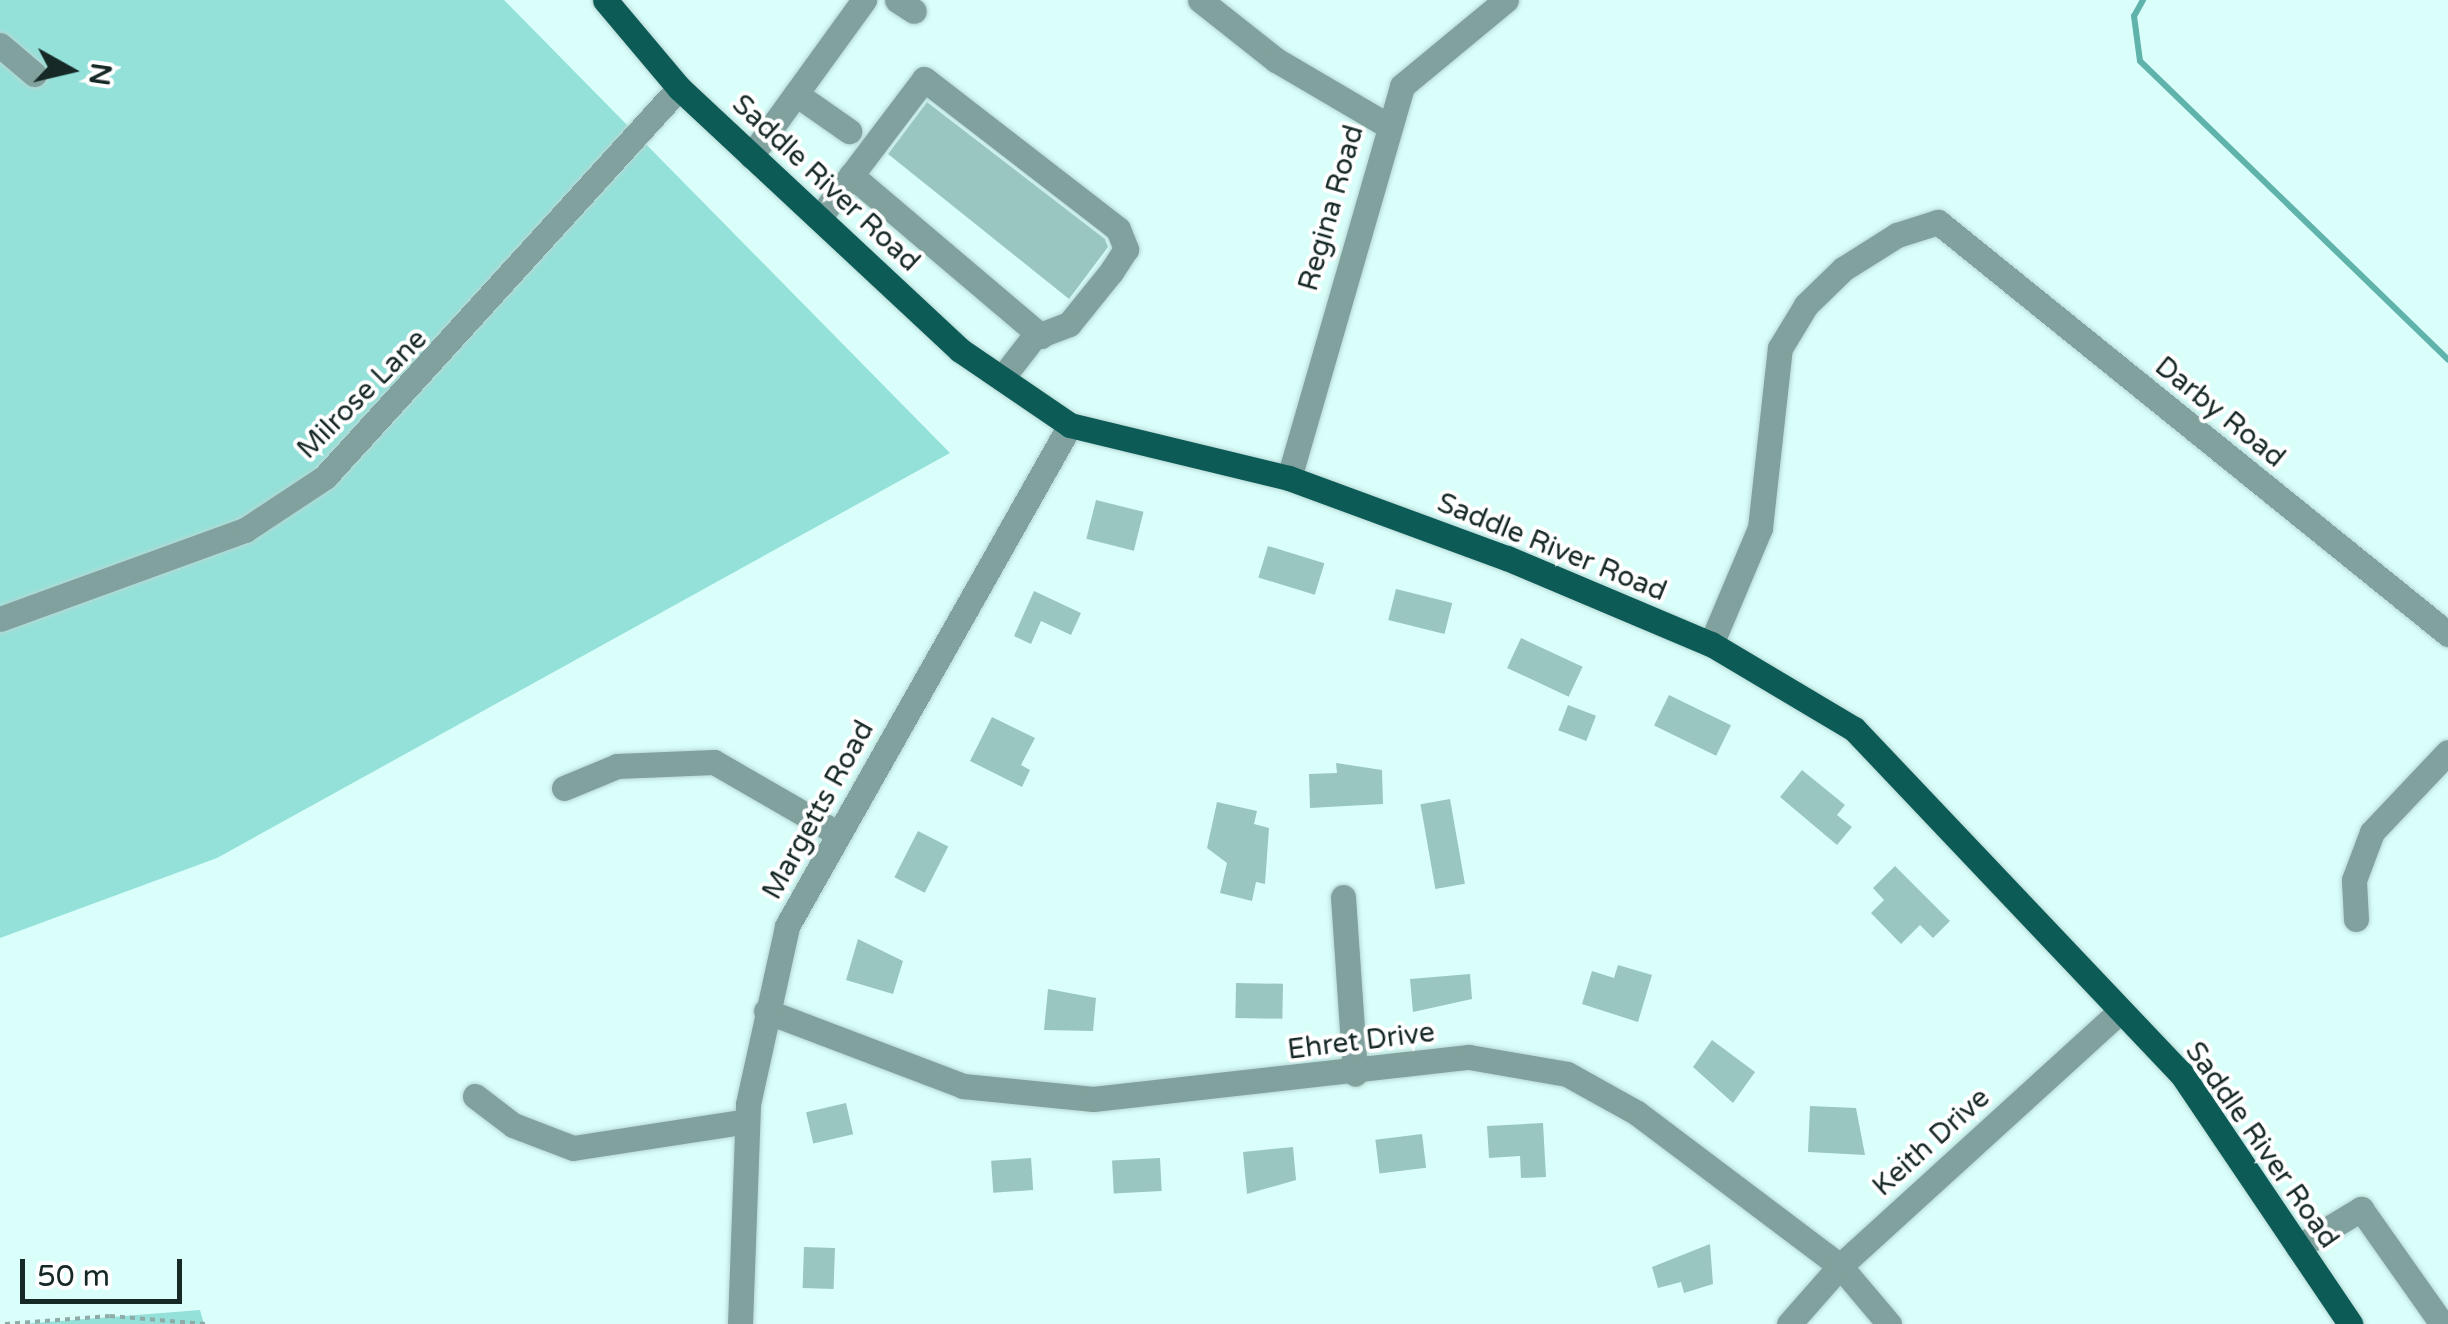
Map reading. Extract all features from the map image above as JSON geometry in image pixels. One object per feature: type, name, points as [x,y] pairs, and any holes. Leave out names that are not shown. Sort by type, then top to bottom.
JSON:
[{"type":"main road","name":"Saddle River Road","points":[[609,2],[679,88],[818,218],[1002,378],[1070,425],[1289,478],[1712,644],[1854,729],[2181,1073],[2350,1324]]},
{"type":"street","points":[[752,156],[864,0]]},
{"type":"street","points":[[1200,0],[1276,60],[1385,124]]},
{"type":"street","name":"Regina Road","points":[[1289,478],[1385,124],[1419,64],[1506,0]]},
{"type":"street","points":[[0,45],[34,74]]},
{"type":"street","points":[[818,218],[924,79],[1118,229],[1126,249],[1111,272],[1069,324],[1040,336],[1002,378]]},
{"type":"street","name":"Milrose Lane","points":[[0,619],[246,530],[325,477],[679,88]]},
{"type":"street","points":[[796,94],[849,131]]},
{"type":"street","points":[[851,175],[1040,336]]},
{"type":"street","name":"Darby Road","points":[[1712,644],[1760,528],[1780,348],[1806,306],[1843,268],[1910,230],[1938,222],[2448,634]]},
{"type":"street","name":"Margetts Road","points":[[740,1324],[747,1122],[766,1011],[788,926],[837,832],[1070,425]]},
{"type":"street","points":[[2356,918],[2354,880],[2372,832],[2448,752]]},
{"type":"street","points":[[564,788],[616,766],[714,762],[837,832]]},
{"type":"street","points":[[1343,897],[1355,1074]]},
{"type":"street","name":"Ehret Drive","points":[[766,1011],[963,1086],[1093,1099],[1355,1074],[1469,1057],[1567,1074],[1638,1113],[1840,1266],[1889,1324]]},
{"type":"street","name":"Keith Drive","points":[[1790,1324],[1840,1266],[2120,1011]]},
{"type":"street","points":[[475,1096],[513,1125],[573,1148],[747,1122]]},
{"type":"street","points":[[2298,1247],[2361,1209],[2442,1324]]},
{"type":"path","points":[[4,1324],[126,1316],[206,1324]]},
{"type":"shaded area","points":[[0,0],[504,0],[950,453],[217,858],[0,938]]},
{"type":"shaded area","points":[[200,1310],[204,1324],[22,1324]]},
{"type":"building","points":[[927,102],[1105,239],[1108,247],[1069,299],[888,154]]},
{"type":"building","points":[[1096,500],[1144,512],[1134,551],[1086,539]]},
{"type":"building","points":[[1268,546],[1324,563],[1315,595],[1258,578]]},
{"type":"building","points":[[1396,589],[1452,603],[1445,634],[1388,620]]},
{"type":"building","points":[[1034,591],[1081,613],[1071,635],[1041,621],[1031,644],[1014,636]]},
{"type":"building","points":[[1521,638],[1583,667],[1569,697],[1507,668]]},
{"type":"building","points":[[1669,695],[1731,725],[1716,756],[1654,726]]},
{"type":"building","points":[[1568,705],[1596,716],[1586,741],[1558,730]]},
{"type":"building","points":[[992,717],[1035,738],[1021,765],[1030,770],[1022,787],[970,761]]},
{"type":"building","points":[[1336,763],[1382,770],[1383,804],[1310,808],[1309,774],[1337,773]]},
{"type":"building","points":[[1802,770],[1845,805],[1837,815],[1852,827],[1837,845],[1780,797]]},
{"type":"building","points":[[1450,799],[1465,884],[1435,889],[1420,804]]},
{"type":"building","points":[[1217,802],[1257,811],[1254,824],[1269,828],[1265,884],[1256,882],[1252,901],[1220,893],[1227,863],[1207,848]]},
{"type":"building","points":[[918,831],[948,846],[925,893],[894,877]]},
{"type":"building","points":[[1895,866],[1950,921],[1933,938],[1920,925],[1901,944],[1871,913],[1884,900],[1873,888]]},
{"type":"building","points":[[858,939],[903,961],[893,994],[846,980]]},
{"type":"building","points":[[1618,965],[1652,975],[1638,1022],[1582,1004],[1592,971],[1614,978]]},
{"type":"building","points":[[1470,974],[1472,999],[1413,1012],[1410,979]]},
{"type":"building","points":[[1236,983],[1283,984],[1282,1019],[1235,1018]]},
{"type":"building","points":[[1048,989],[1096,998],[1093,1031],[1044,1030]]},
{"type":"building","points":[[1712,1040],[1755,1072],[1733,1103],[1693,1067]]},
{"type":"building","points":[[846,1103],[853,1134],[813,1143],[806,1112]]},
{"type":"building","points":[[1810,1106],[1856,1108],[1865,1155],[1808,1152]]},
{"type":"building","points":[[1543,1123],[1546,1177],[1521,1178],[1520,1156],[1489,1158],[1487,1126]]},
{"type":"building","points":[[1422,1134],[1426,1168],[1379,1173],[1375,1140]]},
{"type":"building","points":[[1293,1147],[1296,1180],[1247,1194],[1243,1152]]},
{"type":"building","points":[[1031,1158],[1033,1190],[993,1193],[991,1161]]},
{"type":"building","points":[[1160,1158],[1162,1191],[1114,1193],[1112,1161]]},
{"type":"building","points":[[1710,1244],[1713,1284],[1684,1293],[1681,1282],[1658,1288],[1652,1267]]},
{"type":"building","points":[[804,1247],[835,1248],[834,1289],[803,1288]]},
{"type":"waterway","points":[[2143,0],[2134,16],[2140,61],[2448,359]]}]
